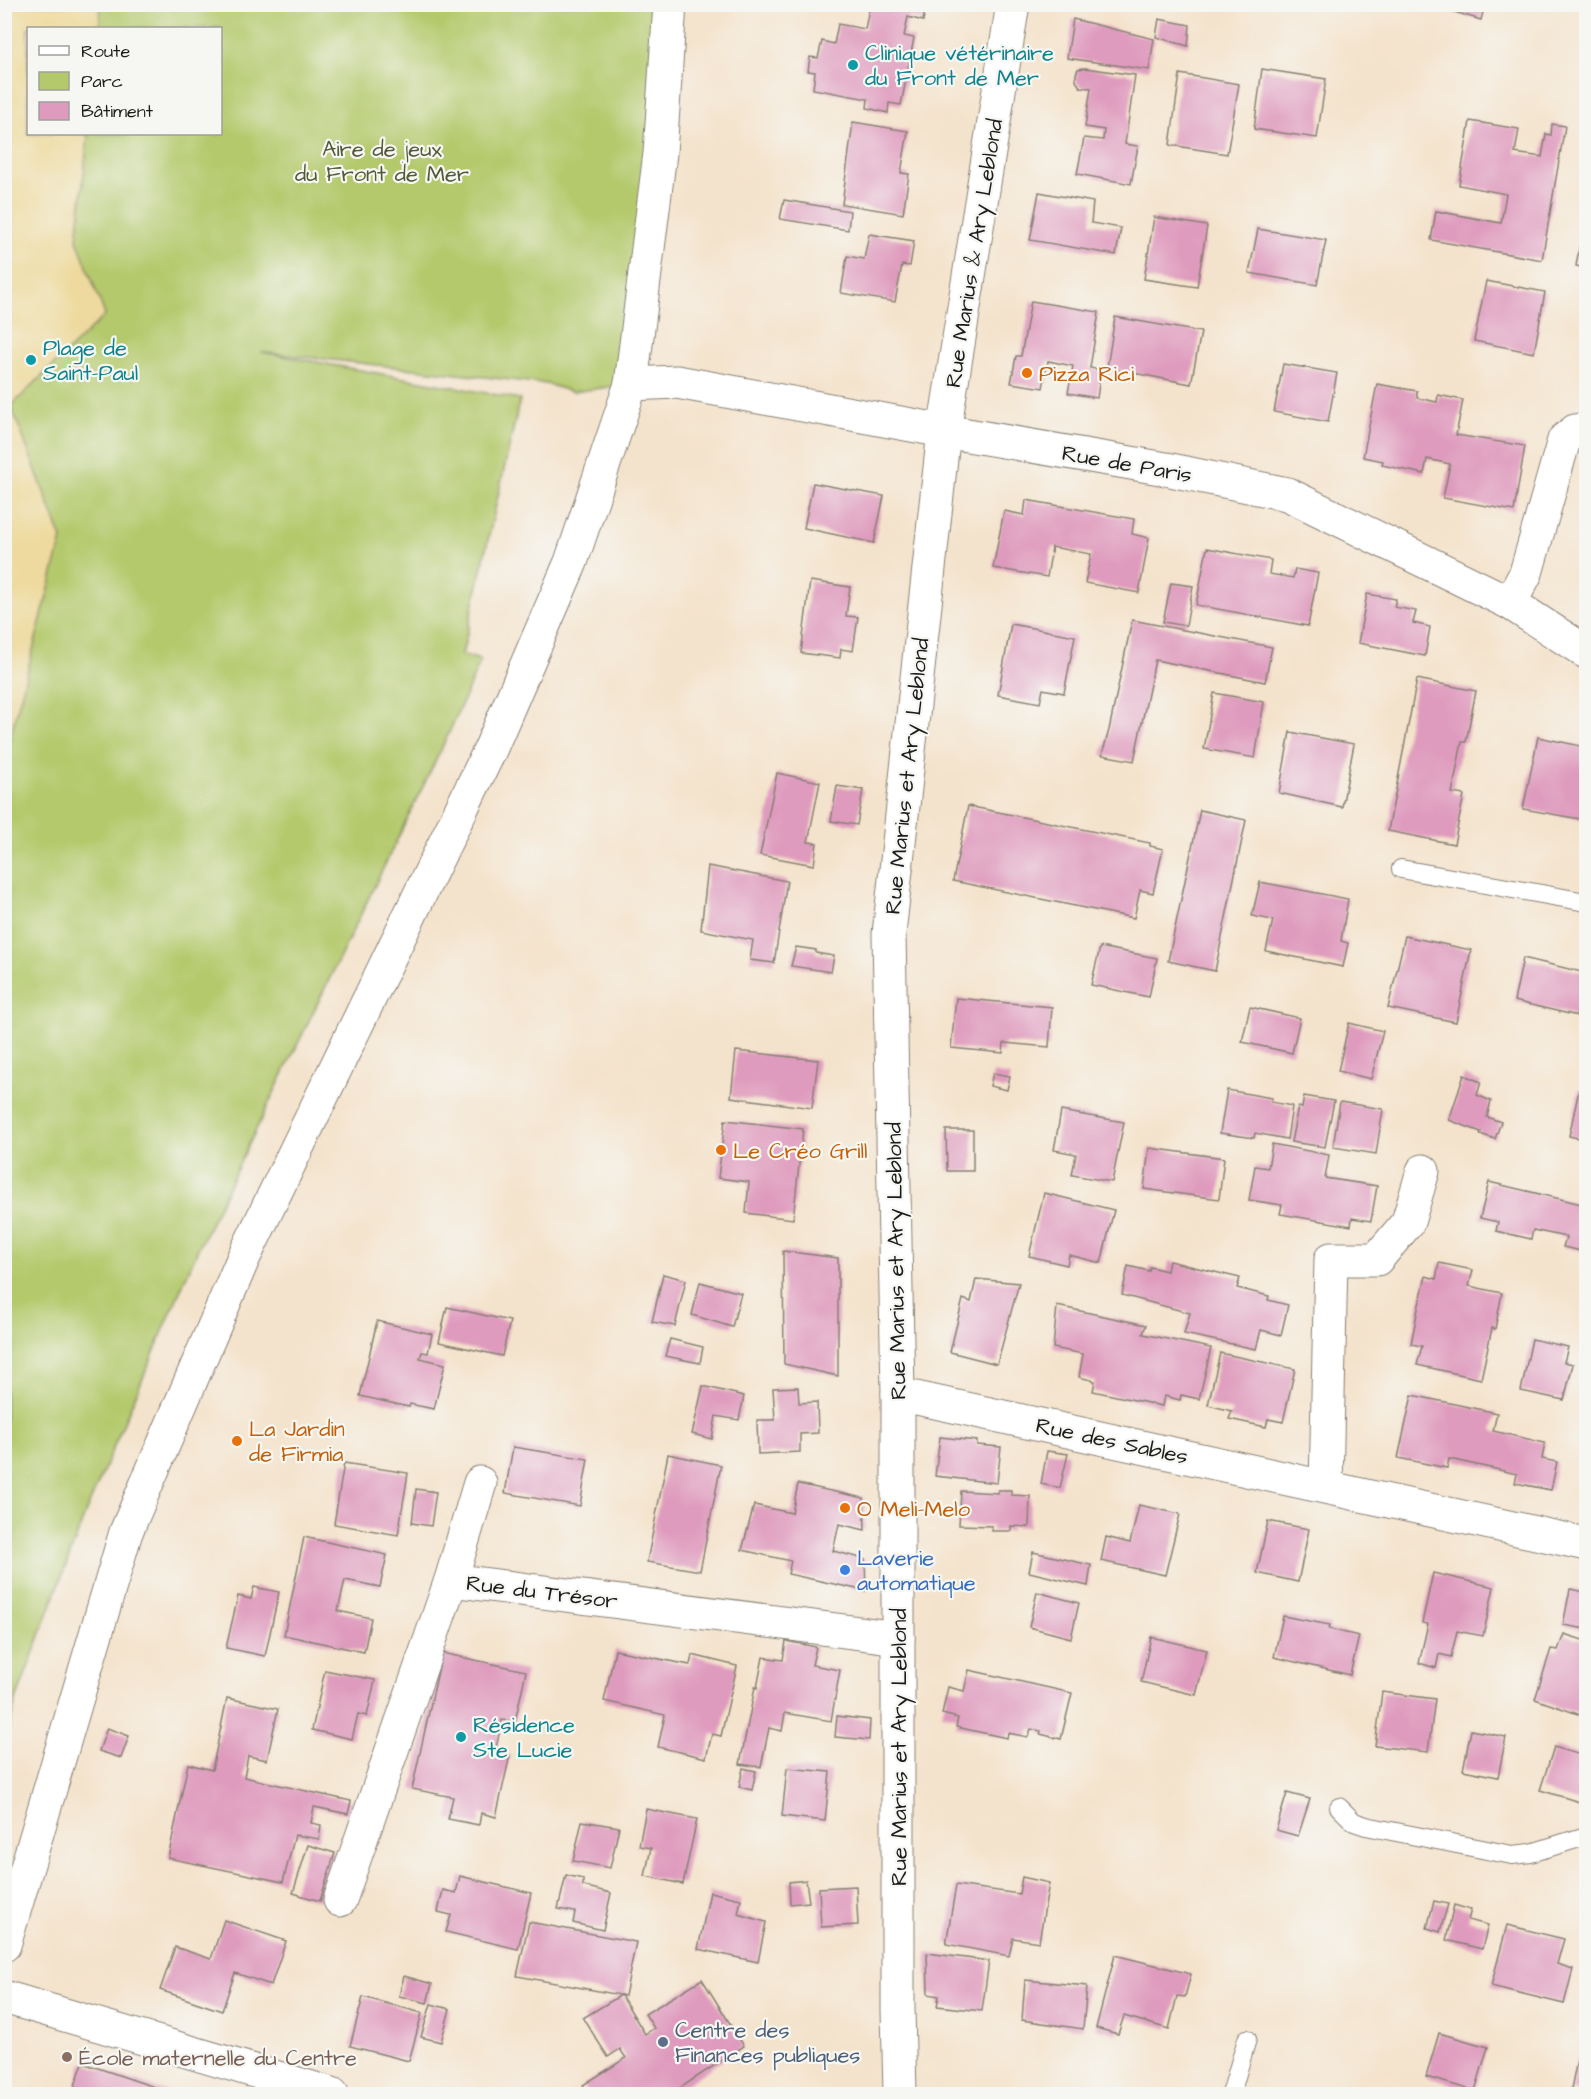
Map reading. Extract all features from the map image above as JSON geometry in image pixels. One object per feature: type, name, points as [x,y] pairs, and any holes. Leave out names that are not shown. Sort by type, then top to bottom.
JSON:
[{"type":"street","points":[[4,1945],[126,1532],[243,1259],[490,750],[571,562],[631,384],[660,153],[670,4]]},
{"type":"street","name":"Rue Marius & Ary Leblond","points":[[944,431],[1013,4]]},
{"type":"street","name":"Rue de Paris","points":[[631,384],[677,382],[1166,469],[1287,494],[1510,603],[1587,652]]},
{"type":"street","points":[[1510,603],[1526,573],[1564,440],[1575,431],[1587,429]]},
{"type":"street","name":"Rue Marius et Ary Leblond","points":[[900,2094],[898,1394],[889,934],[944,431]]},
{"type":"street","points":[[1326,1487],[1332,1259],[1377,1259],[1408,1222],[1423,1171]]},
{"type":"street","name":"Rue des Sables","points":[[898,1394],[1587,1544]]},
{"type":"street","points":[[451,1580],[480,1483]]},
{"type":"street","name":"Rue du Trésor","points":[[340,1900],[451,1580],[898,1638]]},
{"type":"street","points":[[4,1997],[332,2094]]},
{"type":"lane","points":[[1401,869],[1587,902]]},
{"type":"lane","points":[[1339,1807],[1354,1822],[1366,1826],[1512,1855],[1531,1853],[1587,1836]]},
{"type":"lane","points":[[1231,2094],[1247,2039]]},
{"type":"green space","name":"Aire de jeux du Front de Mer","points":[[101,5],[670,5],[631,384],[572,392],[547,384],[261,352],[520,399],[462,655],[481,660],[448,735],[198,1249],[85,1514],[15,1703],[5,1744],[5,756],[62,539],[11,406],[105,315],[77,240],[88,135],[222,135],[222,27],[99,27]]},
{"type":"sand","name":"Plage de Saint-Paul","points":[[5,4],[101,5],[99,27],[27,27],[27,135],[88,135],[77,240],[105,315],[11,406],[62,539],[5,756]]},
{"type":"building","name":"Clinique vétérinaire du Front de Mer","points":[[870,4],[926,4],[923,21],[908,17],[904,36],[914,38],[901,105],[889,103],[888,113],[867,108],[868,99],[813,89],[815,72],[808,71],[810,57],[818,58],[822,41],[834,44],[838,24],[865,29]]},
{"type":"building","points":[[1428,4],[1485,4],[1481,20]]},
{"type":"building","points":[[1073,19],[1154,39],[1149,70],[1067,58]]},
{"type":"building","points":[[1159,19],[1190,25],[1188,46],[1156,37]]},
{"type":"building","points":[[1078,69],[1135,75],[1125,144],[1138,146],[1131,184],[1077,174],[1084,138],[1103,140],[1104,130],[1085,127],[1091,88],[1080,87],[1076,81],[1076,74]]},
{"type":"building","points":[[1262,69],[1326,79],[1317,138],[1254,129]]},
{"type":"building","points":[[1180,74],[1239,84],[1227,154],[1170,145]]},
{"type":"building","points":[[1470,121],[1519,129],[1515,153],[1542,157],[1546,134],[1551,135],[1552,124],[1565,126],[1542,260],[1431,240],[1436,211],[1501,223],[1506,194],[1459,185]]},
{"type":"building","points":[[853,122],[908,131],[901,173],[909,174],[903,214],[842,204]]},
{"type":"building","points":[[1039,192],[1093,202],[1091,223],[1121,228],[1116,255],[1030,240]]},
{"type":"building","points":[[784,200],[850,211],[848,230],[780,219]]},
{"type":"building","points":[[1154,217],[1207,226],[1197,287],[1144,279]]},
{"type":"building","points":[[1258,229],[1326,240],[1317,285],[1249,273]]},
{"type":"building","points":[[1582,231],[1586,231],[1586,268],[1576,266]]},
{"type":"building","points":[[869,234],[914,241],[910,266],[902,265],[895,302],[841,293],[847,256],[864,259]]},
{"type":"building","points":[[1486,281],[1545,292],[1534,353],[1474,341]]},
{"type":"building","points":[[1031,301],[1099,312],[1090,368],[1101,370],[1097,398],[1068,393],[1073,366],[1048,361],[1043,388],[1011,383],[1016,356],[1021,356]]},
{"type":"building","points":[[1115,317],[1201,332],[1191,384],[1107,368]]},
{"type":"building","points":[[1283,364],[1337,373],[1328,422],[1274,412]]},
{"type":"building","points":[[1377,384],[1417,391],[1417,398],[1437,402],[1438,395],[1463,400],[1456,435],[1525,446],[1514,511],[1443,498],[1450,464],[1427,459],[1424,474],[1382,465],[1383,461],[1363,457]]},
{"type":"building","points":[[813,483],[884,496],[874,543],[804,528]]},
{"type":"building","points":[[1026,500],[1134,519],[1132,534],[1149,538],[1139,593],[1085,583],[1091,554],[1052,547],[1047,577],[993,568],[1004,511],[1024,515]]},
{"type":"building","points":[[1207,548],[1271,560],[1269,574],[1293,578],[1295,569],[1318,573],[1308,626],[1196,605]]},
{"type":"building","points":[[810,581],[850,587],[846,616],[858,617],[853,651],[841,649],[840,658],[801,653]]},
{"type":"building","points":[[1171,583],[1193,586],[1186,626],[1163,622]]},
{"type":"building","points":[[1367,594],[1396,599],[1394,607],[1416,611],[1413,623],[1430,627],[1425,656],[1358,643]]},
{"type":"building","points":[[1132,620],[1272,647],[1265,682],[1155,660],[1134,761],[1102,755]]},
{"type":"building","points":[[1011,624],[1075,636],[1064,693],[1043,689],[1040,703],[998,695]]},
{"type":"building","points":[[1417,679],[1476,691],[1466,742],[1462,742],[1452,793],[1464,795],[1454,844],[1388,831]]},
{"type":"building","points":[[1214,693],[1264,702],[1255,758],[1204,749]]},
{"type":"building","points":[[1290,732],[1354,744],[1342,807],[1279,793]]},
{"type":"building","points":[[1538,737],[1586,747],[1586,820],[1523,809]]},
{"type":"building","points":[[777,773],[820,782],[808,842],[817,843],[814,865],[760,855]]},
{"type":"building","points":[[837,786],[863,790],[857,825],[831,821]]},
{"type":"building","points":[[968,806],[1150,843],[1150,846],[1163,849],[1153,893],[1140,890],[1134,918],[953,881]]},
{"type":"building","points":[[1200,810],[1246,820],[1215,971],[1168,961]]},
{"type":"building","points":[[708,866],[787,881],[774,963],[750,960],[753,940],[701,930]]},
{"type":"building","points":[[1260,882],[1348,899],[1341,941],[1348,943],[1343,967],[1266,951],[1273,920],[1252,916]]},
{"type":"building","points":[[1405,936],[1471,950],[1456,1022],[1388,1008]]},
{"type":"building","points":[[796,947],[834,956],[831,972],[791,966]]},
{"type":"building","points":[[1100,947],[1157,958],[1149,997],[1091,985]]},
{"type":"building","points":[[1523,958],[1586,973],[1578,1016],[1514,1001]]},
{"type":"building","points":[[956,998],[1052,1007],[1049,1047],[1004,1043],[1003,1053],[951,1048]]},
{"type":"building","points":[[1250,1007],[1300,1018],[1292,1053],[1242,1042]]},
{"type":"building","points":[[1349,1023],[1383,1031],[1371,1079],[1338,1071]]},
{"type":"building","points":[[736,1051],[818,1060],[812,1108],[731,1097]]},
{"type":"building","points":[[993,1073],[1010,1076],[1007,1090],[990,1086]]},
{"type":"building","points":[[1464,1075],[1481,1082],[1477,1095],[1491,1101],[1487,1117],[1501,1122],[1495,1139],[1449,1120]]},
{"type":"building","points":[[1227,1090],[1272,1098],[1271,1102],[1292,1106],[1287,1139],[1255,1133],[1254,1138],[1220,1133]]},
{"type":"building","points":[[1579,1090],[1586,1091],[1586,1140],[1569,1136]]},
{"type":"building","points":[[1304,1096],[1334,1101],[1325,1147],[1291,1142],[1298,1107],[1302,1108]]},
{"type":"building","points":[[1340,1102],[1383,1109],[1376,1154],[1333,1147]]},
{"type":"building","points":[[1061,1111],[1124,1122],[1112,1182],[1072,1175],[1076,1154],[1054,1150]]},
{"type":"building","points":[[725,1120],[803,1129],[793,1219],[746,1213],[749,1182],[718,1178]]},
{"type":"building","points":[[946,1130],[973,1130],[973,1171],[947,1171]]},
{"type":"building","points":[[1272,1144],[1329,1155],[1325,1178],[1377,1186],[1371,1221],[1352,1218],[1351,1226],[1280,1214],[1282,1205],[1249,1200],[1255,1166],[1268,1168]]},
{"type":"building","points":[[1149,1148],[1224,1158],[1219,1199],[1144,1189]]},
{"type":"building","points":[[1489,1182],[1586,1205],[1586,1252],[1563,1247],[1566,1237],[1533,1230],[1531,1239],[1496,1231],[1498,1222],[1480,1218]]},
{"type":"building","points":[[1044,1193],[1114,1210],[1101,1263],[1069,1255],[1067,1265],[1029,1256]]},
{"type":"building","points":[[783,1251],[838,1258],[838,1376],[784,1364]]},
{"type":"building","points":[[1169,1261],[1240,1278],[1237,1288],[1269,1296],[1268,1300],[1288,1305],[1281,1335],[1261,1330],[1256,1349],[1184,1334],[1190,1313],[1122,1295],[1128,1266],[1149,1271],[1150,1267],[1167,1271]]},
{"type":"building","points":[[1439,1263],[1473,1270],[1469,1286],[1502,1293],[1481,1379],[1417,1365],[1422,1346],[1411,1344],[1417,1313],[1426,1276],[1436,1279]]},
{"type":"building","points":[[663,1274],[686,1280],[675,1326],[652,1322]]},
{"type":"building","points":[[976,1279],[1019,1283],[997,1364],[950,1352],[963,1299],[971,1302]]},
{"type":"building","points":[[700,1282],[741,1293],[732,1327],[692,1315]]},
{"type":"building","points":[[1057,1306],[1146,1325],[1143,1334],[1211,1348],[1199,1399],[1181,1395],[1180,1400],[1164,1396],[1162,1406],[1093,1391],[1095,1381],[1079,1377],[1083,1354],[1053,1348]]},
{"type":"building","points":[[447,1307],[510,1321],[502,1356],[439,1342]]},
{"type":"building","points":[[377,1321],[432,1334],[428,1353],[422,1352],[420,1358],[445,1364],[434,1409],[410,1404],[409,1407],[360,1396]]},
{"type":"building","points":[[670,1339],[703,1347],[700,1363],[665,1356]]},
{"type":"building","points":[[1532,1339],[1568,1347],[1564,1362],[1573,1364],[1564,1400],[1521,1391]]},
{"type":"building","points":[[1220,1353],[1295,1369],[1283,1422],[1268,1419],[1266,1427],[1229,1419],[1232,1411],[1208,1405]]},
{"type":"building","points":[[703,1386],[744,1396],[739,1420],[716,1416],[712,1439],[692,1434]]},
{"type":"building","points":[[798,1387],[799,1403],[817,1402],[818,1433],[800,1434],[800,1452],[758,1454],[757,1420],[775,1420],[773,1388]]},
{"type":"building","points":[[1412,1395],[1497,1413],[1493,1431],[1545,1443],[1542,1459],[1557,1462],[1551,1490],[1515,1483],[1517,1474],[1449,1459],[1447,1468],[1398,1458]]},
{"type":"building","points":[[940,1437],[977,1441],[977,1445],[1001,1447],[997,1483],[935,1476]]},
{"type":"building","points":[[513,1447],[588,1459],[580,1506],[505,1493]]},
{"type":"building","points":[[1047,1451],[1068,1454],[1060,1488],[1041,1484]]},
{"type":"building","points":[[668,1454],[721,1465],[700,1571],[647,1562]]},
{"type":"building","points":[[344,1463],[408,1473],[398,1535],[334,1524]]},
{"type":"building","points":[[798,1484],[864,1498],[865,1530],[839,1524],[833,1551],[865,1559],[866,1591],[788,1574],[791,1561],[742,1550],[754,1505],[792,1513]]},
{"type":"building","points":[[416,1489],[436,1492],[431,1526],[412,1523]]},
{"type":"building","points":[[998,1490],[1011,1490],[1011,1495],[1030,1496],[1029,1527],[1011,1526],[1011,1531],[992,1531],[992,1526],[959,1525],[961,1491],[998,1493]]},
{"type":"building","points":[[1139,1505],[1180,1514],[1165,1575],[1101,1561],[1106,1537],[1130,1543]]},
{"type":"building","points":[[1268,1521],[1309,1529],[1298,1582],[1257,1573]]},
{"type":"building","points":[[304,1537],[387,1555],[380,1587],[345,1580],[338,1611],[371,1618],[364,1652],[284,1635]]},
{"type":"building","points":[[1033,1552],[1091,1565],[1088,1586],[1029,1572]]},
{"type":"building","points":[[1433,1573],[1494,1587],[1483,1636],[1457,1631],[1451,1657],[1439,1654],[1436,1668],[1419,1663],[1428,1624],[1422,1623]]},
{"type":"building","points":[[254,1587],[279,1592],[265,1656],[226,1648],[238,1596],[251,1599]]},
{"type":"building","points":[[1570,1589],[1586,1592],[1586,1629],[1563,1625]]},
{"type":"building","points":[[1037,1592],[1079,1603],[1071,1638],[1029,1627]]},
{"type":"building","points":[[1283,1616],[1330,1625],[1329,1629],[1359,1636],[1350,1675],[1274,1657]]},
{"type":"building","points":[[1564,1634],[1586,1641],[1586,1717],[1535,1699],[1551,1649],[1558,1650]]},
{"type":"building","points":[[1151,1637],[1207,1650],[1196,1695],[1141,1682]]},
{"type":"building","points":[[786,1641],[816,1647],[812,1665],[840,1670],[831,1721],[785,1713],[782,1731],[769,1728],[761,1767],[740,1764],[763,1657],[783,1660]]},
{"type":"building","points":[[615,1650],[690,1665],[692,1655],[737,1666],[721,1736],[712,1734],[706,1758],[658,1747],[665,1715],[604,1701]]},
{"type":"building","name":"Résidence Ste Lucie","points":[[442,1653],[526,1671],[515,1722],[502,1720],[495,1753],[510,1755],[496,1817],[481,1813],[479,1825],[448,1819],[453,1797],[412,1789]]},
{"type":"building","points":[[325,1670],[375,1680],[367,1716],[358,1714],[352,1739],[312,1730]]},
{"type":"building","points":[[969,1670],[1072,1693],[1061,1739],[1040,1734],[1041,1731],[1031,1729],[1028,1737],[1008,1733],[1007,1738],[956,1727],[958,1718],[942,1714],[948,1687],[964,1691]]},
{"type":"building","points":[[1382,1692],[1435,1699],[1428,1752],[1375,1746]]},
{"type":"building","points":[[227,1698],[278,1709],[267,1760],[248,1756],[244,1777],[351,1801],[348,1814],[314,1807],[311,1823],[321,1825],[319,1839],[295,1835],[283,1882],[168,1858],[188,1764],[212,1770]]},
{"type":"building","points":[[837,1716],[870,1720],[869,1740],[835,1737]]},
{"type":"building","points":[[107,1728],[129,1736],[121,1758],[99,1751]]},
{"type":"building","points":[[1471,1730],[1506,1737],[1498,1777],[1463,1770]]},
{"type":"building","points":[[1554,1747],[1585,1756],[1586,1804],[1540,1790]]},
{"type":"building","points":[[743,1768],[756,1771],[752,1790],[739,1787]]},
{"type":"building","points":[[787,1768],[830,1772],[825,1821],[782,1816]]},
{"type":"building","points":[[1287,1793],[1310,1799],[1298,1836],[1276,1830]]},
{"type":"building","points":[[646,1809],[697,1819],[683,1884],[645,1876],[651,1848],[639,1846]]},
{"type":"building","points":[[582,1821],[619,1827],[610,1868],[573,1861]]},
{"type":"building","points":[[308,1845],[335,1853],[320,1901],[293,1893]]},
{"type":"building","points":[[566,1875],[583,1879],[583,1886],[611,1893],[603,1930],[573,1923],[575,1912],[558,1909]]},
{"type":"building","points":[[460,1876],[531,1893],[518,1949],[446,1932],[451,1915],[438,1912],[443,1890],[456,1893]]},
{"type":"building","points":[[1022,1877],[1049,1883],[1039,1942],[1013,1938],[1009,1956],[946,1944],[956,1885],[1019,1894]]},
{"type":"building","points":[[806,1880],[809,1902],[790,1904],[789,1882]]},
{"type":"building","points":[[856,1886],[858,1925],[821,1927],[819,1888]]},
{"type":"building","points":[[710,1892],[741,1899],[738,1914],[766,1922],[758,1962],[698,1949]]},
{"type":"building","points":[[1434,1901],[1448,1904],[1440,1932],[1427,1928]]},
{"type":"building","points":[[1454,1905],[1471,1910],[1468,1920],[1488,1925],[1482,1949],[1446,1940]]},
{"type":"building","points":[[224,1920],[286,1941],[271,1985],[235,1973],[222,2011],[160,1990],[175,1947],[211,1959]]},
{"type":"building","points":[[529,1922],[636,1942],[625,1996],[517,1976]]},
{"type":"building","points":[[1507,1925],[1564,1939],[1557,1964],[1573,1969],[1564,2004],[1491,1986]]},
{"type":"building","points":[[927,1953],[989,1961],[982,2011],[937,2006],[939,1996],[928,1994]]},
{"type":"building","points":[[1115,1955],[1191,1974],[1185,1997],[1177,1996],[1169,2029],[1124,2016],[1118,2034],[1096,2028]]},
{"type":"building","points":[[404,1976],[432,1984],[427,2003],[399,1996]]},
{"type":"building","name":"Centre des Finances publiques","points":[[702,1979],[744,2046],[677,2090],[680,2094],[589,2094],[583,2085],[626,2058],[620,2049],[608,2057],[583,2018],[621,1995],[645,2034],[654,2028],[645,2014]]},
{"type":"building","points":[[1025,1980],[1087,1986],[1083,2029],[1022,2020]]},
{"type":"building","points":[[363,1997],[422,2013],[409,2061],[350,2046]]},
{"type":"building","points":[[431,2004],[450,2009],[441,2042],[421,2037]]},
{"type":"building","points":[[1439,2033],[1488,2047],[1475,2091],[1426,2077]]},
{"type":"building","points":[[1582,2035],[1586,2036],[1586,2094],[1571,2090]]},
{"type":"building","points":[[83,2063],[175,2094],[72,2094]]},
{"type":"place","name":"Clinique vétérinaire du Front de Mer","points":[[853,65]]},
{"type":"place","name":"Plage de Saint-Paul","points":[[31,360]]},
{"type":"place","name":"Pizza Rici","points":[[1027,373]]},
{"type":"place","name":"Le Créo Grill","points":[[721,1150]]},
{"type":"place","name":"La Jardin de Firmia","points":[[237,1441]]},
{"type":"place","name":"O Meli-Melo","points":[[845,1508]]},
{"type":"place","name":"Laverie automatique","points":[[845,1570]]},
{"type":"place","name":"Résidence Ste Lucie","points":[[461,1737]]},
{"type":"place","name":"Centre des Finances publiques","points":[[663,2042]]},
{"type":"place","name":"École maternelle du Centre","points":[[67,2057]]}]
